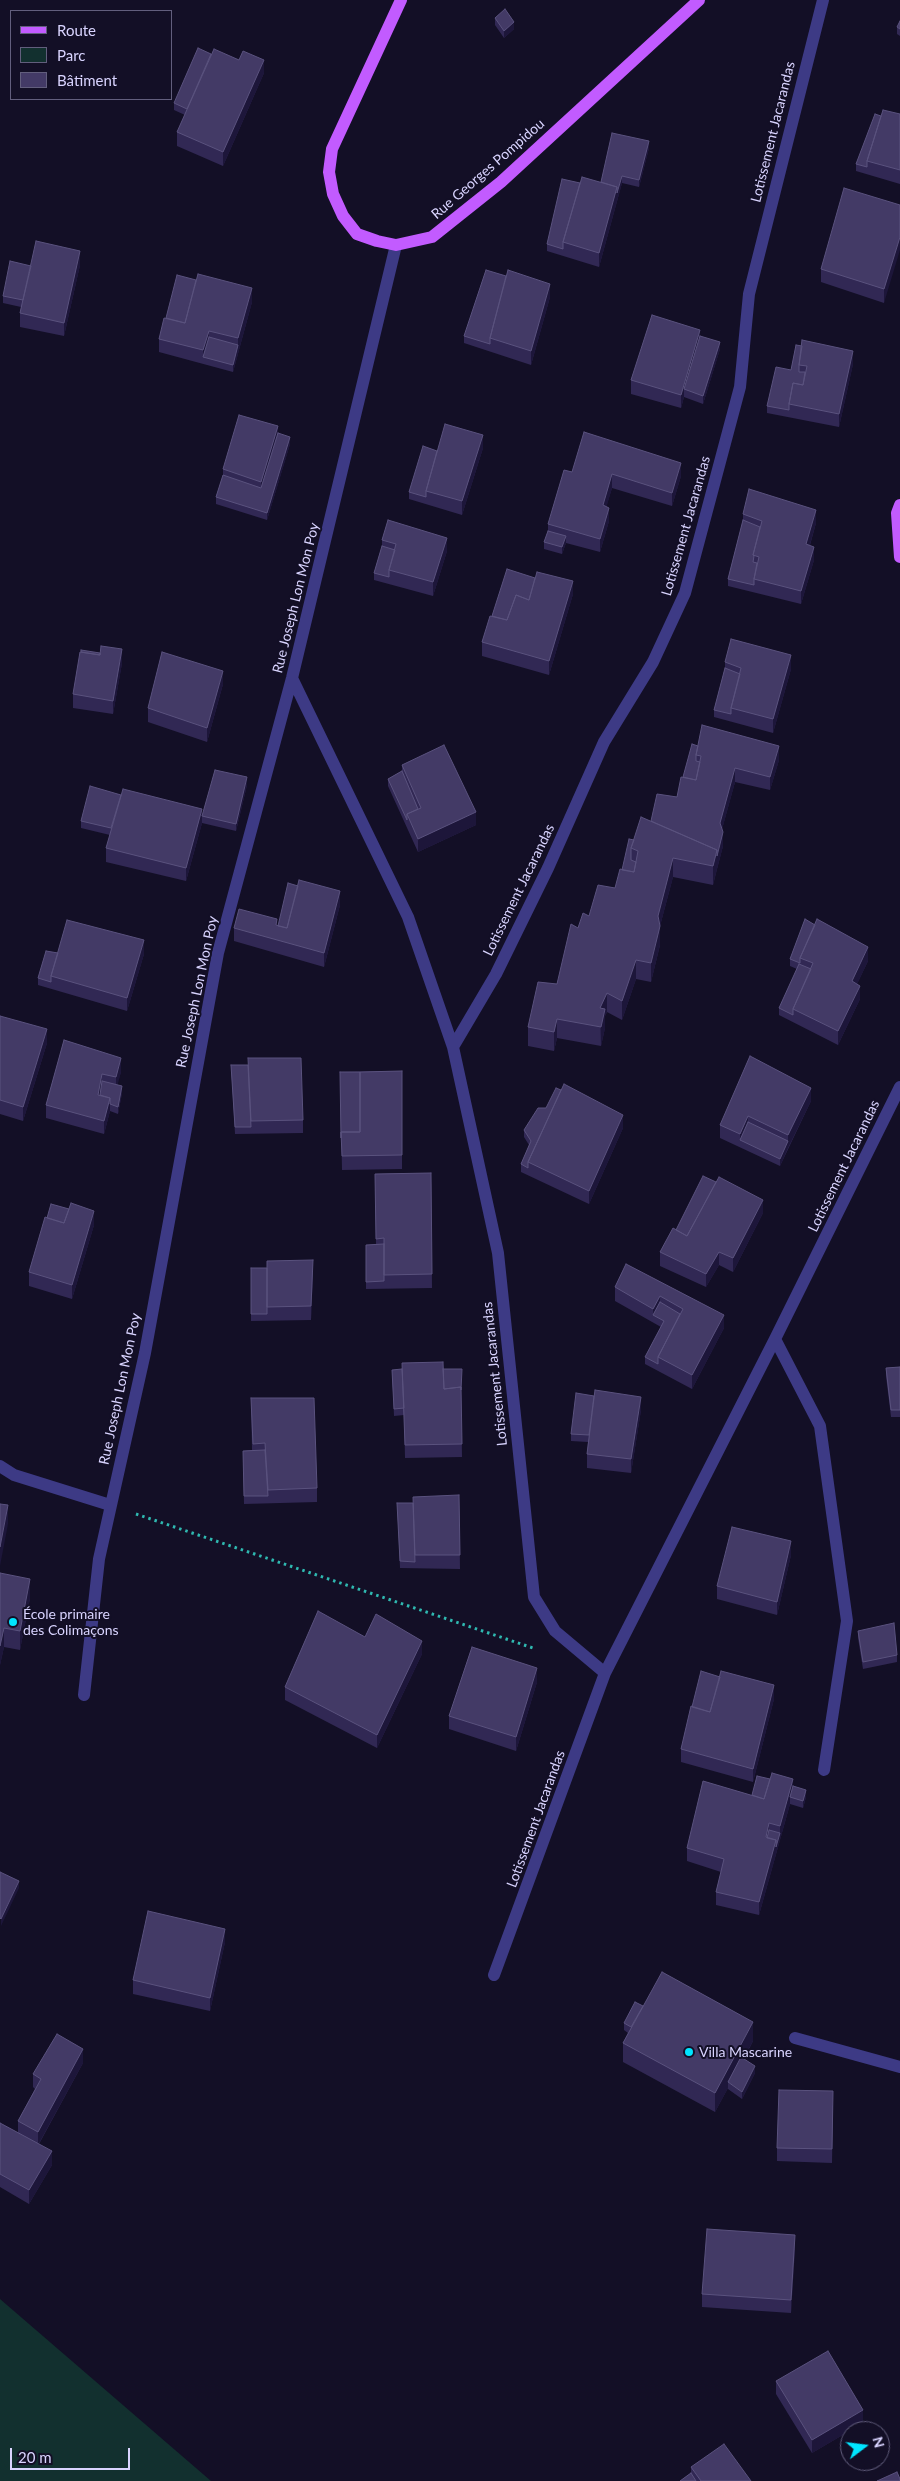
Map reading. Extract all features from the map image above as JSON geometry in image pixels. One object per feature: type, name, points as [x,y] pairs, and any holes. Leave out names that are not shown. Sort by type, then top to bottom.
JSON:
[{"type":"main road","name":"Rue Georges Pompidou","points":[[401,0],[332,149],[329,172],[333,194],[343,216],[358,234],[396,245],[432,237],[501,182],[699,0]]},
{"type":"main road","points":[[900,505],[897,513],[900,557]]},
{"type":"street","name":"Lotissement Jacarandas","points":[[453,1047],[496,974],[548,868],[604,742],[653,662],[685,593],[740,387],[748,294],[823,0]]},
{"type":"street","name":"Rue Joseph Lon Mon Poy","points":[[84,1695],[99,1559],[145,1353],[218,953],[292,678],[396,245]]},
{"type":"street","name":"Lotissement Jacarandas","points":[[292,678],[408,917],[453,1047],[498,1253],[534,1597],[555,1631],[605,1672]]},
{"type":"street","name":"Lotissement Jacarandas","points":[[494,1975],[605,1672],[775,1339],[900,1086]]},
{"type":"street","points":[[775,1339],[820,1426],[846,1622],[824,1770]]},
{"type":"street","points":[[0,1466],[14,1475],[110,1505]]},
{"type":"street","points":[[795,2038],[900,2067]]},
{"type":"path","points":[[110,1505],[540,1650]]},
{"type":"green space","points":[[0,2299],[211,2481],[0,2481]]},
{"type":"building","points":[[505,9],[514,22],[504,31],[495,18]]},
{"type":"building","points":[[198,48],[211,54],[187,109],[174,103]]},
{"type":"building","points":[[214,49],[239,60],[243,51],[264,60],[223,152],[177,132]]},
{"type":"building","points":[[883,110],[900,114],[900,170],[867,161]]},
{"type":"building","points":[[875,114],[881,116],[867,161],[867,167],[856,164]]},
{"type":"building","points":[[612,133],[649,141],[639,180],[622,176],[617,193],[617,187],[601,182]]},
{"type":"building","points":[[582,177],[617,187],[599,253],[563,242]]},
{"type":"building","points":[[562,179],[580,183],[563,242],[563,249],[547,244]]},
{"type":"building","points":[[844,188],[900,205],[900,237],[884,289],[821,269]]},
{"type":"building","points":[[36,241],[80,251],[64,323],[20,313]]},
{"type":"building","points":[[10,261],[31,266],[23,300],[3,296]]},
{"type":"building","points":[[486,270],[506,276],[490,344],[464,336]]},
{"type":"building","points":[[508,270],[550,284],[531,351],[490,338]]},
{"type":"building","points":[[198,274],[252,288],[238,338],[209,331],[203,350],[159,339],[164,318],[185,323]]},
{"type":"building","points":[[177,275],[196,280],[185,323],[166,318]]},
{"type":"building","points":[[652,315],[700,330],[681,395],[631,380]]},
{"type":"building","points":[[700,336],[720,342],[703,396],[684,389]]},
{"type":"building","points":[[209,337],[238,345],[233,365],[203,357]]},
{"type":"building","points":[[802,340],[853,351],[839,414],[789,404],[793,383],[803,385],[807,366],[799,365]]},
{"type":"building","points":[[796,345],[802,346],[799,372],[805,372],[803,385],[793,383],[789,410],[767,406],[776,367],[791,370]]},
{"type":"building","points":[[239,415],[278,426],[261,482],[223,469]]},
{"type":"building","points":[[445,424],[483,435],[462,501],[426,491]]},
{"type":"building","points":[[584,432],[681,463],[672,493],[612,474],[603,505],[609,508],[600,539],[548,524],[564,470],[572,472]]},
{"type":"building","points":[[278,433],[290,437],[267,513],[216,497],[223,475],[261,488]]},
{"type":"building","points":[[423,446],[437,451],[426,497],[409,492]]},
{"type":"building","points":[[749,489],[816,510],[806,544],[814,547],[801,591],[754,579],[759,557],[753,555],[762,521],[743,514]]},
{"type":"building","points":[[388,520],[447,538],[433,582],[389,570],[396,544],[382,540]]},
{"type":"building","points":[[743,520],[760,527],[753,555],[753,562],[757,563],[754,585],[728,579]]},
{"type":"building","points":[[548,531],[566,536],[562,547],[544,542]]},
{"type":"building","points":[[382,546],[395,550],[389,570],[389,577],[374,573]]},
{"type":"building","points":[[507,569],[535,578],[529,600],[516,595],[507,620],[492,616]]},
{"type":"building","points":[[537,572],[573,581],[549,661],[482,642],[490,616],[507,620],[516,595],[529,600]]},
{"type":"building","points":[[731,639],[791,655],[773,719],[731,708],[741,668],[725,662]]},
{"type":"building","points":[[101,646],[122,649],[113,701],[73,694],[80,652],[100,655]]},
{"type":"building","points":[[81,650],[100,653],[100,655],[81,652]]},
{"type":"building","points":[[162,652],[223,671],[207,728],[148,708]]},
{"type":"building","points":[[725,668],[740,674],[731,714],[714,710]]},
{"type":"building","points":[[702,725],[779,746],[770,777],[735,768],[720,823],[723,832],[717,856],[717,850],[651,821],[657,794],[677,797],[681,777],[696,780],[701,756],[696,755]]},
{"type":"building","points":[[692,744],[698,746],[696,761],[700,762],[696,780],[683,777]]},
{"type":"building","points":[[444,745],[476,812],[418,839],[407,814],[421,808],[402,765]]},
{"type":"building","points":[[215,770],[247,777],[236,824],[202,816]]},
{"type":"building","points":[[402,771],[418,809],[407,814],[407,820],[388,779]]},
{"type":"building","points":[[90,786],[121,795],[111,828],[81,821]]},
{"type":"building","points":[[123,789],[202,809],[186,868],[106,848]]},
{"type":"building","points":[[641,817],[717,850],[713,866],[673,858],[658,916],[660,926],[651,963],[636,960],[622,1001],[607,993],[600,1008],[605,1009],[601,1027],[557,1019],[554,1032],[528,1027],[538,982],[557,984],[571,924],[578,928],[583,913],[589,916],[598,885],[615,888],[620,869],[634,872],[638,851],[631,848]]},
{"type":"building","points":[[629,839],[634,840],[631,848],[631,860],[636,862],[634,872],[622,870]]},
{"type":"building","points":[[299,880],[340,891],[324,953],[234,928],[239,909],[277,919],[276,925],[287,928]]},
{"type":"building","points":[[288,883],[298,886],[287,928],[278,926]]},
{"type":"building","points":[[805,919],[815,925],[800,958],[800,963],[790,959]]},
{"type":"building","points":[[817,919],[868,947],[852,981],[860,986],[838,1031],[793,1009],[813,963],[800,958]]},
{"type":"building","points":[[67,920],[144,940],[127,998],[51,976]]},
{"type":"building","points":[[46,951],[58,953],[51,982],[38,978]]},
{"type":"building","points":[[799,964],[811,969],[793,1009],[793,1015],[779,1008]]},
{"type":"building","points":[[0,1016],[47,1029],[23,1107],[0,1100]]},
{"type":"building","points":[[64,1040],[121,1058],[116,1077],[102,1074],[98,1095],[110,1098],[104,1121],[46,1105]]},
{"type":"building","points":[[750,1056],[811,1088],[788,1135],[748,1116],[740,1134],[720,1125]]},
{"type":"building","points":[[248,1058],[301,1058],[303,1120],[251,1121]]},
{"type":"building","points":[[231,1065],[248,1065],[251,1127],[235,1127]]},
{"type":"building","points":[[402,1071],[402,1155],[342,1156],[341,1132],[360,1132],[360,1072]]},
{"type":"building","points":[[340,1072],[360,1072],[360,1132],[341,1132],[341,1138]]},
{"type":"building","points":[[102,1081],[122,1086],[118,1107],[110,1104],[110,1098],[100,1095]]},
{"type":"building","points":[[564,1084],[623,1115],[589,1191],[528,1162]]},
{"type":"building","points":[[556,1088],[561,1090],[528,1162],[528,1168],[521,1164],[531,1141],[524,1130],[538,1108],[546,1108]]},
{"type":"building","points":[[748,1122],[788,1141],[780,1159],[740,1140]]},
{"type":"building","points":[[431,1173],[432,1274],[384,1275],[384,1238],[376,1239],[375,1174]]},
{"type":"building","points":[[703,1176],[716,1182],[687,1236],[676,1230]]},
{"type":"building","points":[[719,1177],[763,1200],[733,1258],[719,1252],[706,1274],[660,1252],[673,1228],[687,1236]]},
{"type":"building","points":[[71,1203],[94,1211],[72,1285],[29,1272],[45,1217],[64,1223]]},
{"type":"building","points":[[51,1204],[69,1209],[64,1223],[47,1218]]},
{"type":"building","points":[[384,1244],[384,1281],[366,1282],[366,1245]]},
{"type":"building","points":[[313,1260],[311,1306],[267,1307],[267,1261]]},
{"type":"building","points":[[626,1264],[724,1315],[692,1375],[658,1357],[683,1309],[660,1296],[653,1309],[615,1287]]},
{"type":"building","points":[[251,1268],[267,1268],[267,1314],[251,1314]]},
{"type":"building","points":[[660,1302],[680,1314],[658,1357],[658,1364],[645,1357],[664,1321],[653,1315]]},
{"type":"building","points":[[443,1362],[444,1389],[461,1387],[462,1444],[405,1445],[402,1363]]},
{"type":"building","points":[[900,1367],[900,1410],[891,1410],[886,1368]]},
{"type":"building","points":[[402,1369],[404,1408],[394,1409],[392,1370]]},
{"type":"building","points":[[443,1369],[462,1369],[461,1390],[461,1387],[444,1389]]},
{"type":"building","points":[[595,1390],[641,1397],[631,1459],[587,1454]]},
{"type":"building","points":[[576,1393],[594,1396],[589,1435],[571,1434]]},
{"type":"building","points":[[251,1398],[314,1398],[317,1488],[268,1490],[265,1443],[253,1444]]},
{"type":"building","points":[[265,1450],[268,1496],[244,1496],[243,1451]]},
{"type":"building","points":[[459,1495],[460,1555],[415,1555],[413,1497]]},
{"type":"building","points":[[397,1503],[413,1503],[415,1562],[400,1561]]},
{"type":"building","points":[[0,1504],[8,1505],[0,1547]]},
{"type":"building","points":[[732,1527],[791,1541],[777,1602],[717,1586]]},
{"type":"building","name":"École primaire des Colimaçons","points":[[0,1573],[30,1579],[20,1631],[4,1628],[0,1646]]},
{"type":"building","points":[[318,1611],[365,1637],[376,1614],[422,1641],[377,1735],[285,1687]]},
{"type":"building","points":[[894,1623],[897,1655],[863,1662],[858,1631]]},
{"type":"building","points":[[472,1647],[537,1668],[516,1737],[449,1716]]},
{"type":"building","points":[[701,1671],[720,1677],[710,1712],[692,1707]]},
{"type":"building","points":[[721,1671],[774,1685],[753,1769],[681,1749],[691,1706],[710,1712]]},
{"type":"building","points":[[772,1773],[793,1779],[780,1826],[769,1823],[766,1837],[776,1840],[759,1902],[716,1892],[724,1859],[687,1848],[703,1781],[764,1799]]},
{"type":"building","points":[[757,1776],[770,1779],[764,1799],[752,1795]]},
{"type":"building","points":[[793,1786],[806,1790],[803,1801],[790,1797]]},
{"type":"building","points":[[769,1830],[780,1833],[776,1847],[776,1840],[767,1838]]},
{"type":"building","points":[[0,1872],[19,1881],[1,1919],[0,1918]]},
{"type":"building","points":[[148,1911],[225,1929],[210,1998],[133,1980]]},
{"type":"building","points":[[662,1972],[753,2022],[715,2093],[623,2043]]},
{"type":"building","points":[[635,2002],[643,2006],[631,2027],[624,2023]]},
{"type":"building","points":[[57,2034],[83,2049],[38,2132],[18,2121],[41,2079],[33,2074]]},
{"type":"building","points":[[741,2057],[755,2066],[742,2092],[728,2082]]},
{"type":"building","points":[[779,2090],[833,2091],[832,2149],[777,2148]]},
{"type":"building","points":[[0,2123],[52,2151],[29,2190],[0,2174]]},
{"type":"building","points":[[707,2229],[795,2235],[791,2300],[702,2294]]},
{"type":"building","points":[[828,2351],[863,2410],[844,2421],[840,2421],[840,2424],[812,2440],[776,2381]]},
{"type":"building","points":[[724,2444],[751,2481],[701,2481],[691,2467]]},
{"type":"building","points":[[897,2472],[900,2481],[877,2481]]},
{"type":"building","points":[[691,2473],[696,2481],[680,2481]]},
{"type":"place","name":"École primaire des Colimaçons","points":[[13,1622]]},
{"type":"place","name":"Villa Mascarine","points":[[689,2052]]}]
